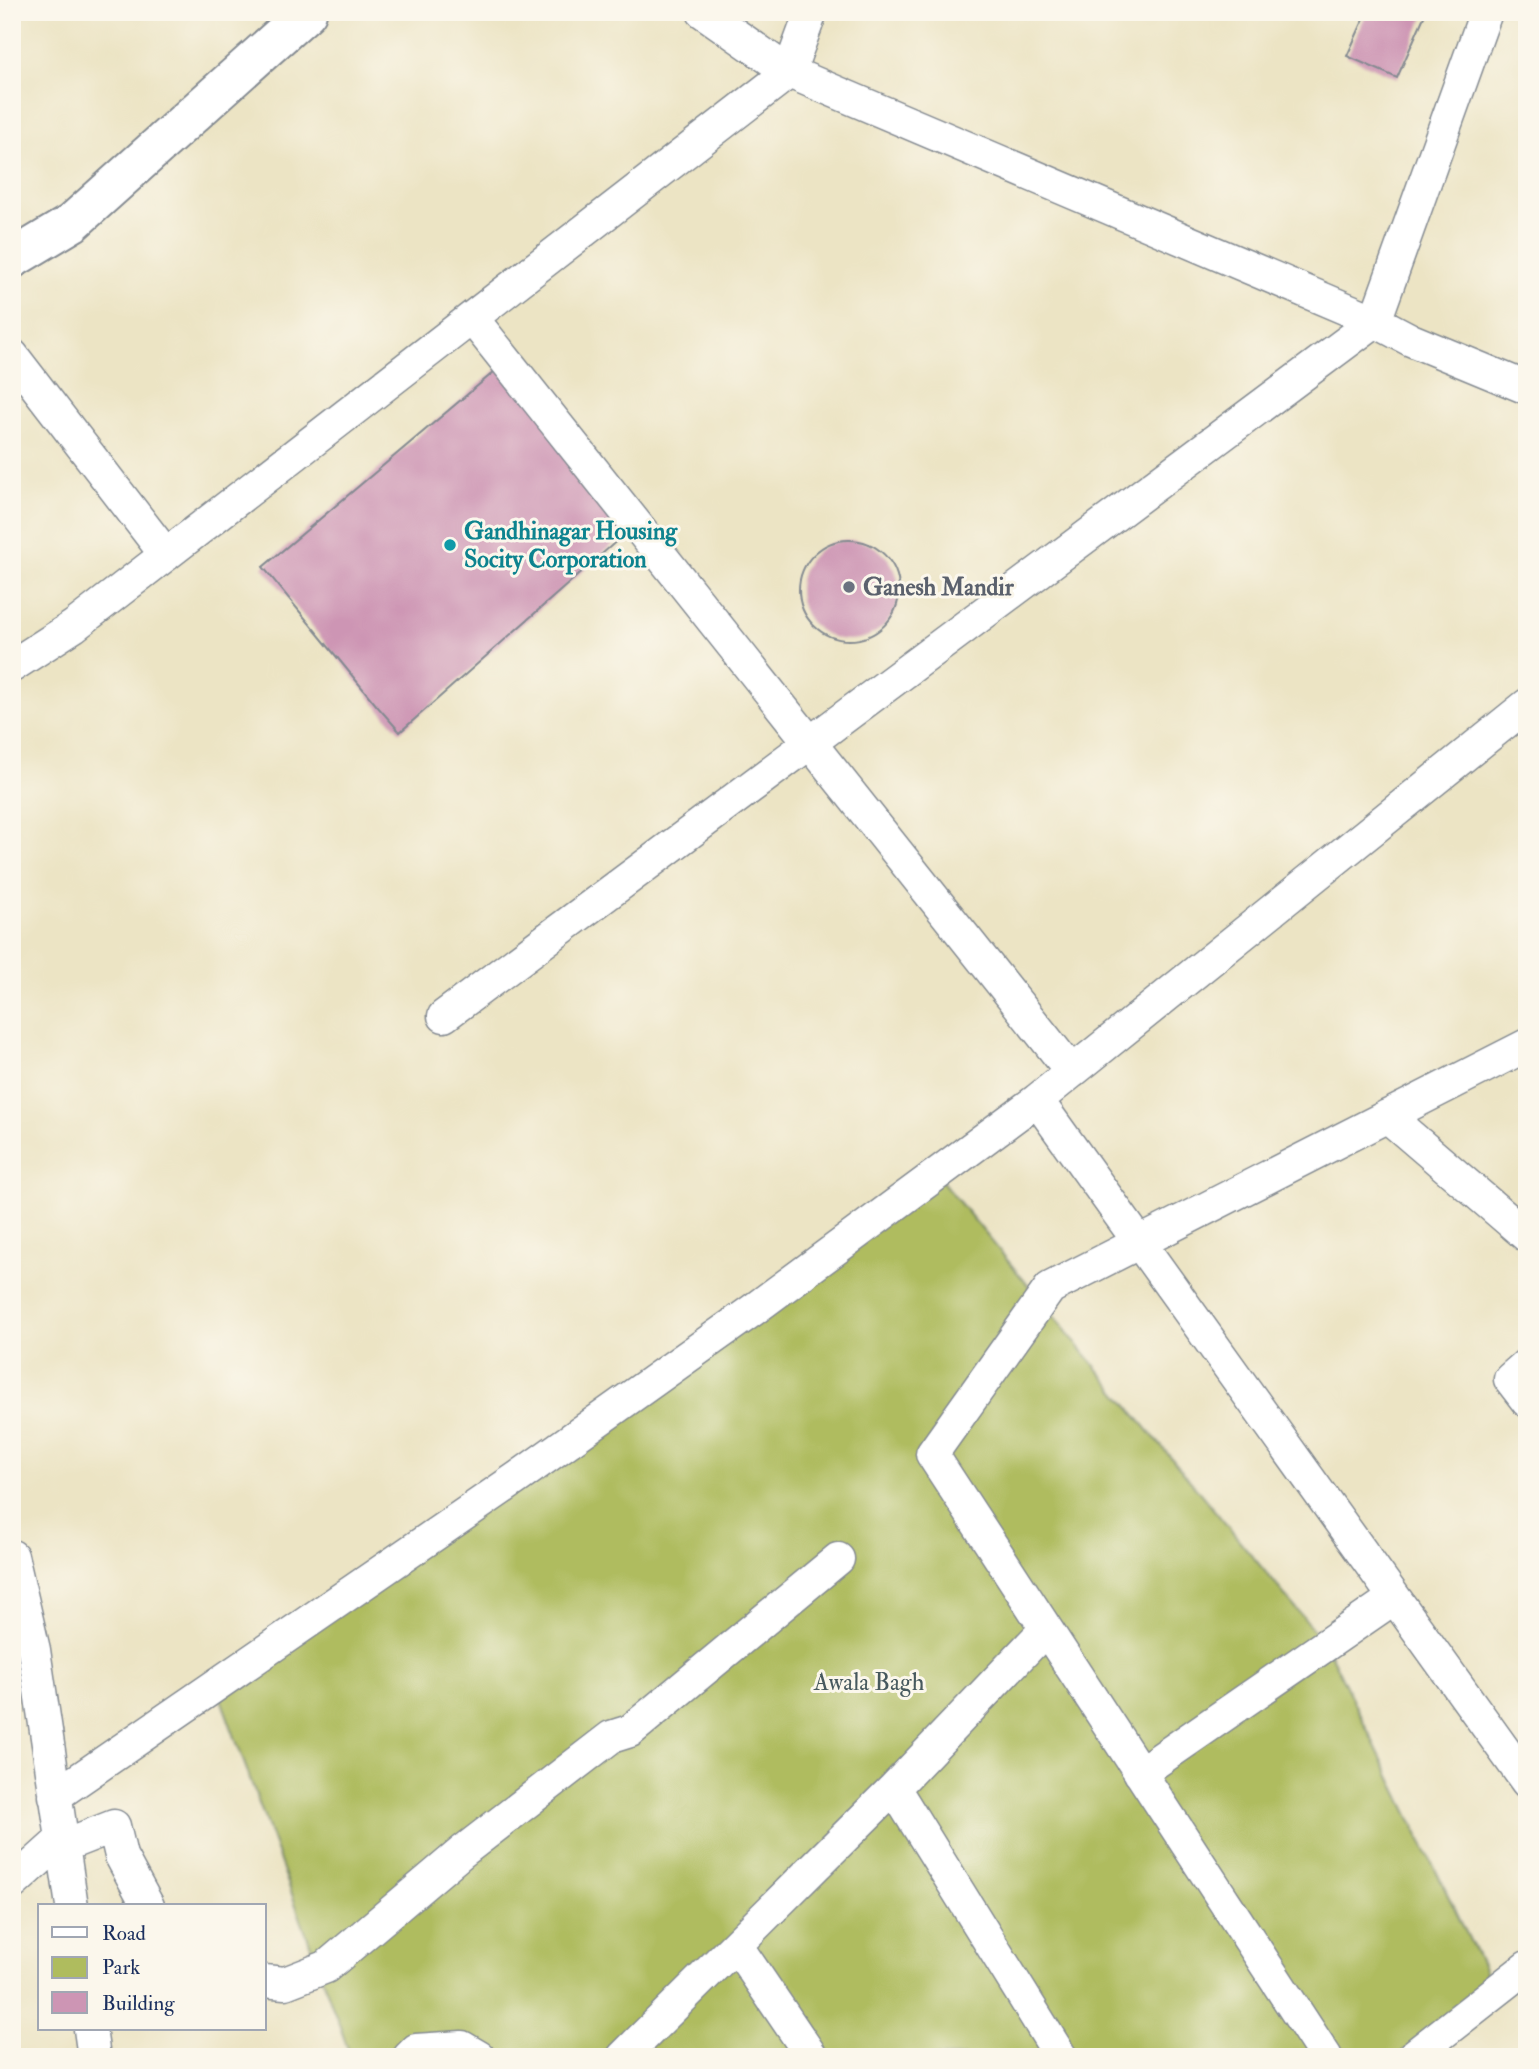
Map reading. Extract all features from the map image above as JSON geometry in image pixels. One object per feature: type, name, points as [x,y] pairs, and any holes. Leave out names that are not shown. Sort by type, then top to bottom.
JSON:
[{"type":"main road","points":[[12,259],[72,223],[307,12]]},
{"type":"street","points":[[703,12],[789,72],[1527,388]]},
{"type":"street","points":[[12,666],[74,626],[789,72],[811,12]]},
{"type":"street","points":[[444,1016],[1375,321],[1486,12]]},
{"type":"street","points":[[472,318],[1072,1072]]},
{"type":"street","points":[[12,355],[166,555]]},
{"type":"street","points":[[55,1796],[517,1478],[753,1310],[1037,1100],[1527,705]]},
{"type":"street","points":[[1326,2057],[932,1454],[1050,1288],[1527,1045]]},
{"type":"street","points":[[1037,1100],[1527,1783]]},
{"type":"street","points":[[1387,1116],[1527,1236]]},
{"type":"street","points":[[1527,1363],[1510,1379],[1527,1401]]},
{"type":"street","points":[[12,1556],[23,1659],[55,1796],[72,1904]]},
{"type":"street","points":[[266,1981],[285,1983],[326,1967],[462,1852],[611,1737],[630,1731],[838,1559]]},
{"type":"street","points":[[1140,1773],[1394,1598]]},
{"type":"street","points":[[624,2057],[894,1788],[1046,1629]]},
{"type":"street","points":[[894,1788],[1061,2057]]},
{"type":"street","points":[[12,1884],[62,1843],[114,1826],[121,1857],[147,1904]]},
{"type":"street","points":[[736,1945],[812,2057]]},
{"type":"street","points":[[1412,2057],[1527,1966]]},
{"type":"street","points":[[90,2030],[94,2057]]},
{"type":"street","points":[[409,2057],[416,2050],[462,2046],[479,2057]]},
{"type":"green space","name":"Awala Bagh","points":[[936,1174],[1326,1645],[1495,1992],[1406,2057],[351,2057],[216,1685]]},
{"type":"building","points":[[1367,12],[1426,12],[1397,78],[1347,56]]},
{"type":"building","name":"Gandhinagar Housing Socity Corporation","points":[[507,361],[636,524],[400,732],[263,567]]},
{"type":"building","name":"Ganesh Mandir","points":[[849,540],[868,544],[884,555],[895,571],[899,590],[895,609],[884,625],[868,636],[849,640],[830,636],[814,625],[803,609],[799,590],[803,571],[814,555],[830,544]]},
{"type":"place","name":"Gandhinagar Housing Socity Corporation","points":[[450,545]]},
{"type":"place","name":"Ganesh Mandir","points":[[849,587]]}]
